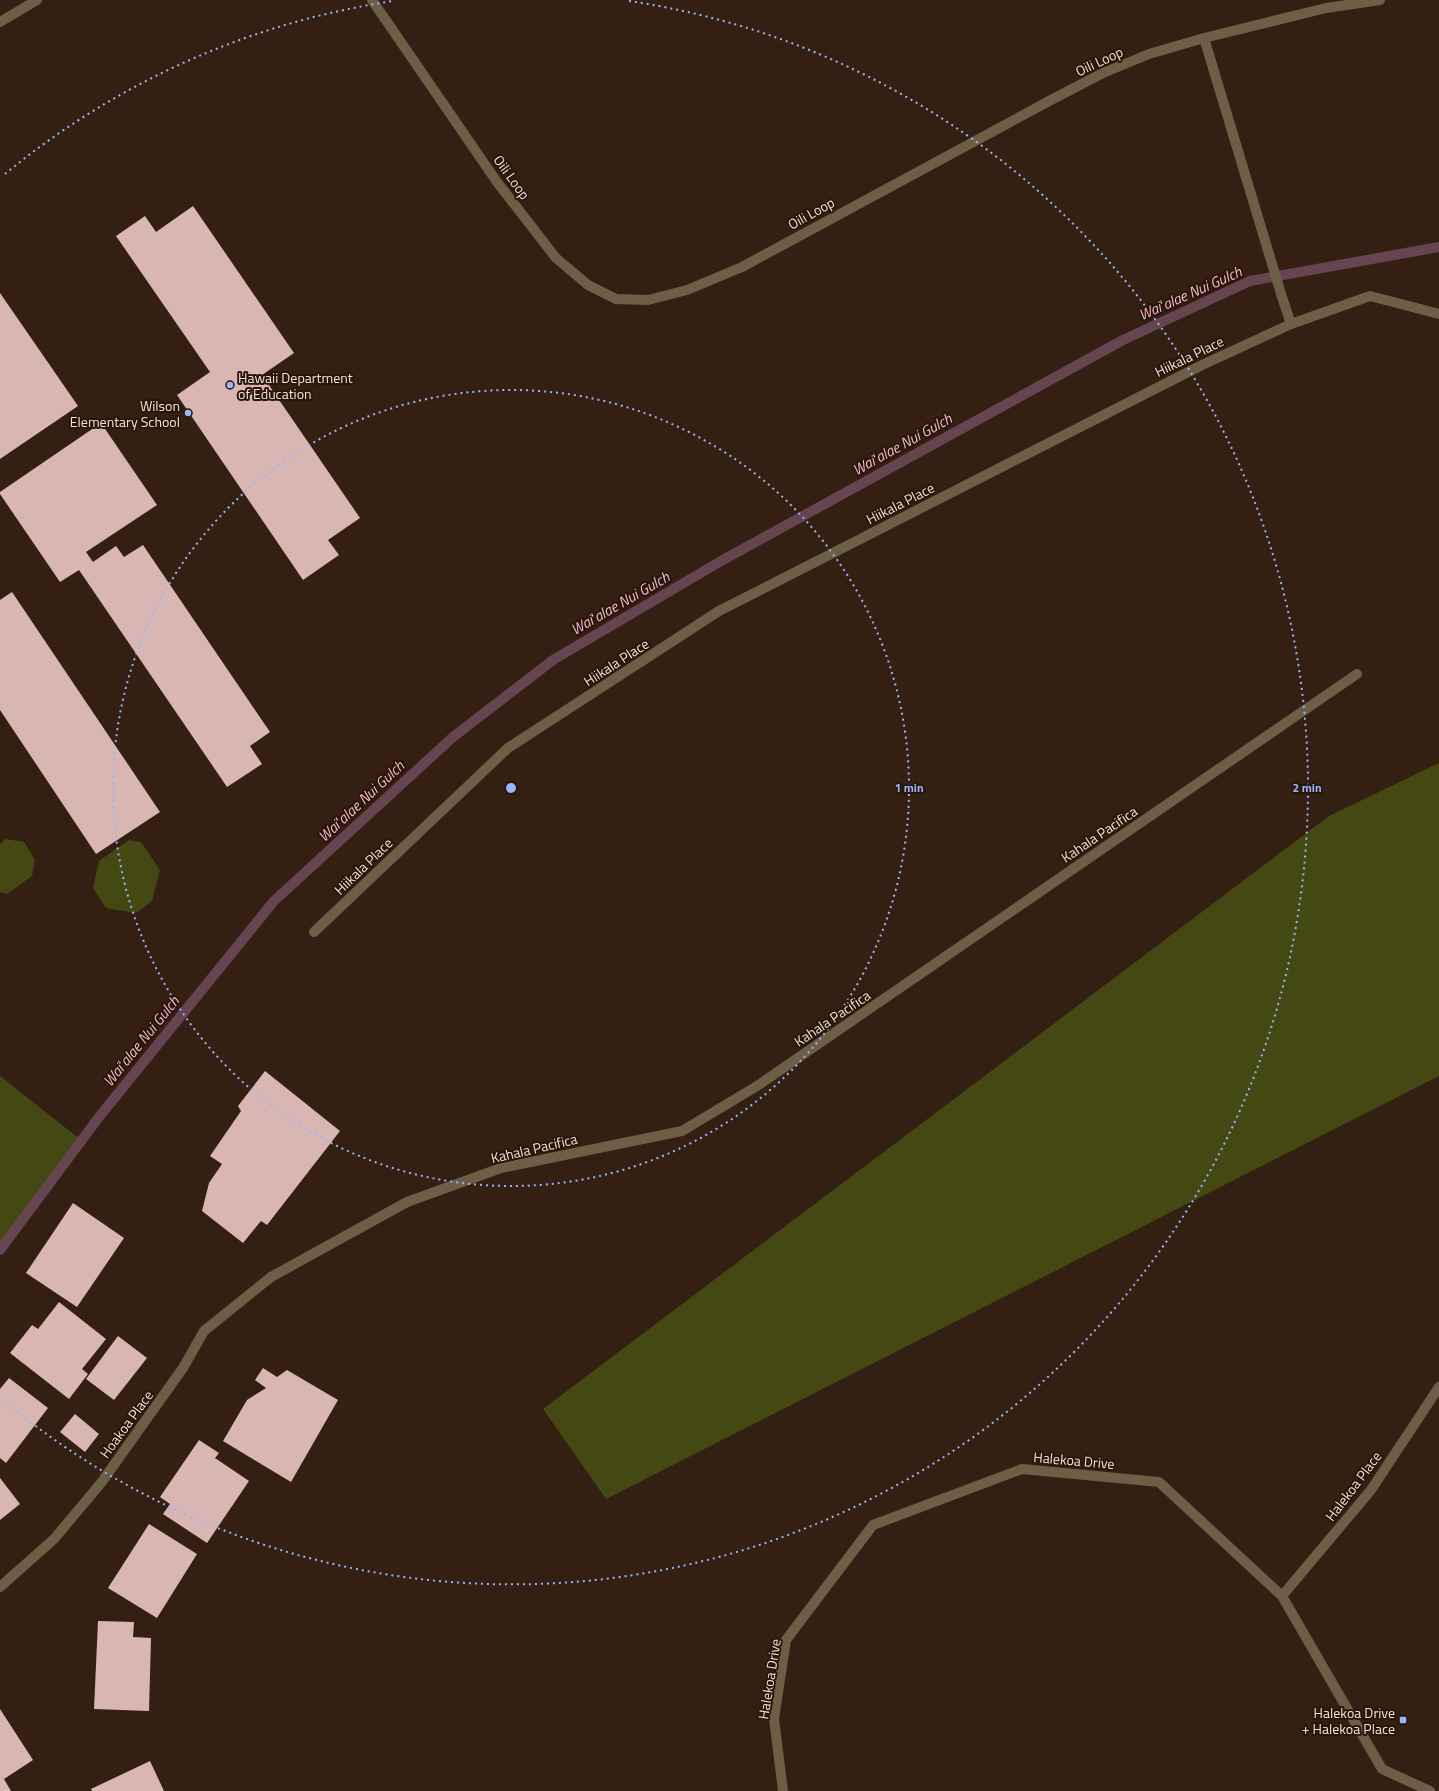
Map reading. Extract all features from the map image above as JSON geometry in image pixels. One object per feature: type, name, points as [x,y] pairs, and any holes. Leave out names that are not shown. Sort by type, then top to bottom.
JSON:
[{"type":"street","points":[[0,22],[38,0]]},
{"type":"street","name":"Oili Loop","points":[[372,0],[497,182],[556,258],[588,285],[616,299],[648,300],[687,290],[742,267],[1051,100],[1097,77],[1149,54],[1204,38],[1326,8],[1380,0]]},
{"type":"street","points":[[1204,38],[1291,324]]},
{"type":"street","name":"Hiikala Place","points":[[314,932],[508,748],[718,611],[1202,365],[1291,324],[1370,296],[1439,314]]},
{"type":"street","name":"Kahala Pacifica","points":[[271,1277],[407,1202],[501,1168],[682,1130],[757,1086],[1358,674]]},
{"type":"street","name":"Hoakoa Place","points":[[0,1587],[54,1539],[101,1483],[183,1368],[204,1331],[271,1277]]},
{"type":"street","name":"Halekoa Place","points":[[1282,1596],[1371,1490],[1439,1387]]},
{"type":"street","name":"Halekoa Drive","points":[[783,1791],[774,1718],[786,1640],[873,1525],[1022,1469],[1159,1482],[1282,1596],[1382,1769],[1430,1791]]},
{"type":"green space","points":[[1439,763],[1439,1076],[606,1499],[543,1409],[1329,816]]},
{"type":"green space","points":[[6,839],[24,842],[35,860],[32,876],[7,894],[0,892],[0,844]]},
{"type":"green space","points":[[129,840],[141,842],[160,870],[152,901],[136,913],[106,908],[93,888],[99,861]]},
{"type":"green space","points":[[0,1076],[81,1140],[0,1250]]},
{"type":"building","name":"Hawaii Department of Education","points":[[193,206],[294,353],[262,375],[360,518],[328,540],[339,555],[303,580],[177,395],[210,372],[116,236],[145,216],[156,232]]},
{"type":"building","points":[[0,293],[78,406],[0,459]]},
{"type":"building","points":[[101,423],[157,505],[86,552],[93,562],[116,546],[124,557],[143,545],[270,732],[250,746],[262,764],[227,787],[79,570],[60,582],[0,494],[0,492]]},
{"type":"building","points":[[12,592],[160,812],[96,854],[0,710],[0,600]]},
{"type":"building","points":[[265,1071],[340,1131],[267,1225],[261,1221],[243,1243],[202,1211],[209,1183],[222,1164],[210,1156],[241,1111],[238,1106]]},
{"type":"building","points":[[73,1203],[124,1238],[77,1307],[26,1273]]},
{"type":"building","points":[[59,1302],[106,1339],[82,1369],[88,1374],[69,1399],[10,1353],[32,1325],[38,1329]]},
{"type":"building","points":[[118,1336],[147,1358],[114,1400],[86,1379]]},
{"type":"building","points":[[263,1368],[277,1377],[287,1370],[338,1400],[291,1482],[223,1441],[247,1400],[266,1388],[255,1380]]},
{"type":"building","points":[[9,1378],[48,1408],[6,1463],[0,1458],[0,1389]]},
{"type":"building","points":[[75,1414],[99,1434],[85,1452],[60,1432]]},
{"type":"building","points":[[199,1440],[219,1453],[215,1458],[249,1481],[207,1543],[163,1514],[170,1504],[160,1497]]},
{"type":"building","points":[[0,1478],[20,1504],[0,1520]]},
{"type":"building","points":[[149,1524],[197,1554],[157,1618],[108,1588]]},
{"type":"building","points":[[98,1621],[134,1622],[133,1637],[151,1638],[149,1711],[94,1709]]},
{"type":"building","points":[[0,1709],[33,1760],[4,1779],[11,1791],[0,1791]]},
{"type":"building","points":[[150,1761],[164,1791],[92,1791],[91,1789]]},
{"type":"waterway","name":"Waiʻalae Nui Gulch","points":[[0,1250],[99,1117],[274,901],[453,737],[553,660],[721,561],[1123,340],[1250,281],[1439,247]]},
{"type":"place","name":"Hawaii Department of Education","points":[[230,385]]},
{"type":"place","name":"Wilson Elementary School","points":[[188,413]]},
{"type":"place","name":"Halekoa Drive + Halekoa Place","points":[[1403,1720]]}]
